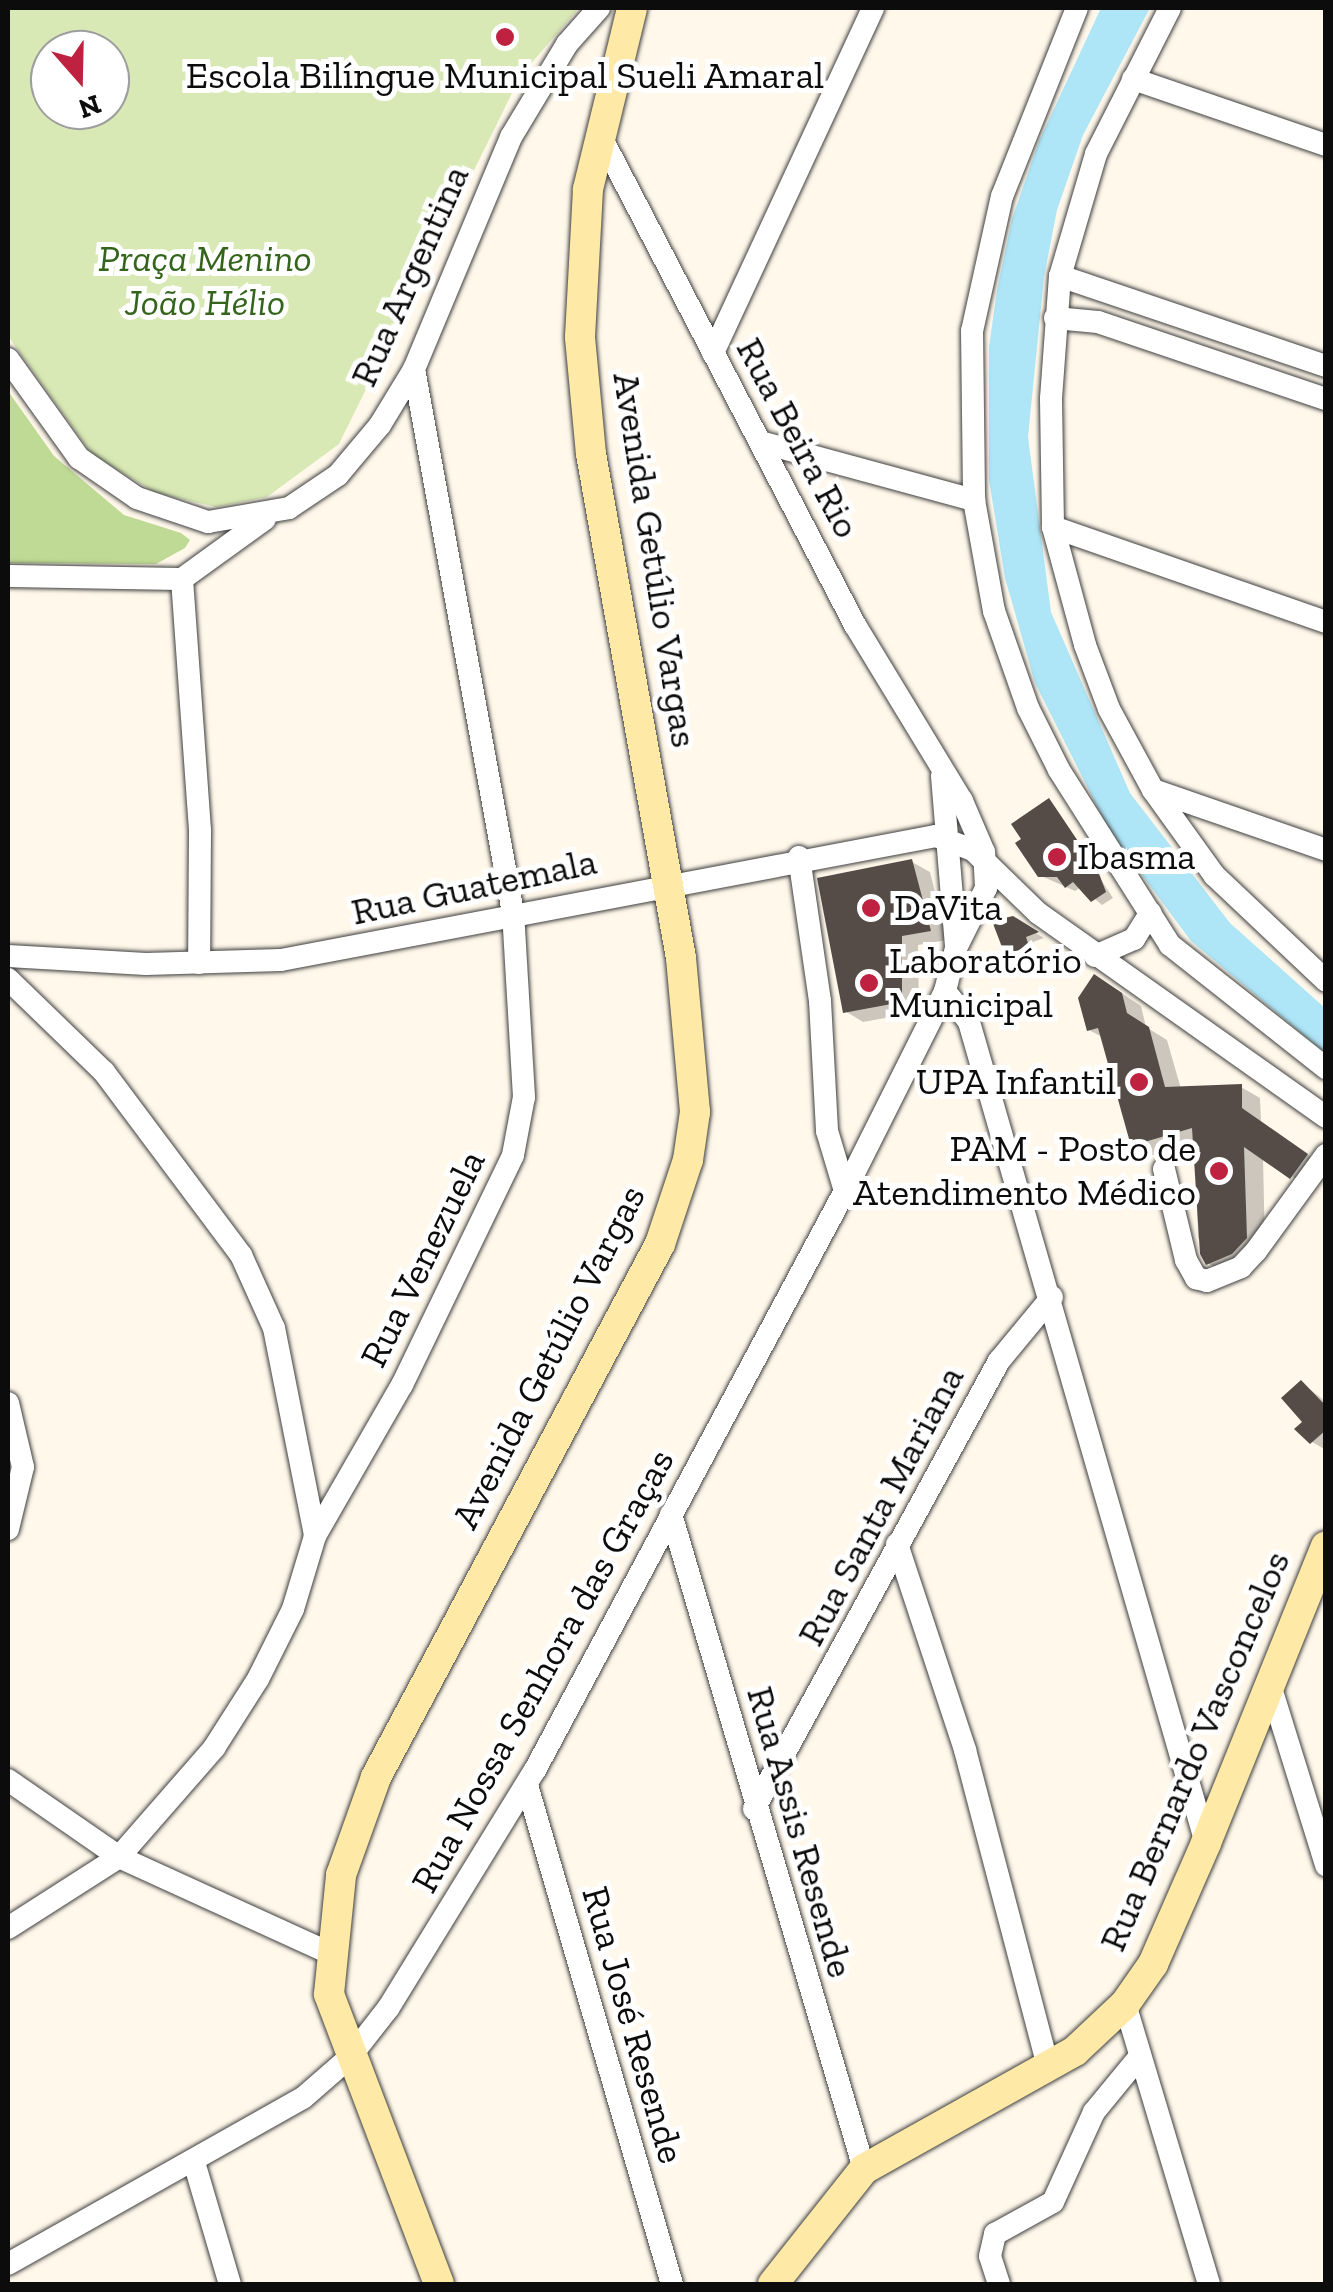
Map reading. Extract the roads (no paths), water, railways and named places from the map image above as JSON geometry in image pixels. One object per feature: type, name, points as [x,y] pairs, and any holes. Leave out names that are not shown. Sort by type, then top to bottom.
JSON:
[{"type":"main road","name":"Avenida Getúlio Vargas","points":[[439,2284],[350,2057],[330,1994],[330,1954],[340,1875],[376,1777],[639,1286],[688,1160],[694,1066],[669,883],[584,386],[583,226],[623,12]]},
{"type":"main road","name":"Rua Bernardo Vasconcelos","points":[[773,2284],[864,2169],[1048,2067],[1100,2032],[1125,2004],[1153,1964],[1326,1546]]},
{"type":"street","name":"Rua Argentina","points":[[8,358],[59,433],[104,478],[150,503],[208,522],[268,516],[338,475],[365,446],[414,368],[512,137],[567,44],[599,8]]},
{"type":"street","points":[[713,352],[873,8]]},
{"type":"street","points":[[1078,8],[1022,137],[984,261],[969,388],[974,500],[994,611],[1028,708],[1086,817],[1170,945],[1326,1068]]},
{"type":"street","points":[[1170,8],[1080,196],[1060,276],[1055,318],[1054,527],[1084,645],[1109,709],[1152,790],[1214,876],[1326,981]]},
{"type":"street","points":[[1133,80],[1326,144]]},
{"type":"street","name":"Rua Beira Rio","points":[[599,133],[764,442],[855,625],[966,810],[987,864],[983,898]]},
{"type":"street","points":[[1060,276],[1326,366]]},
{"type":"street","points":[[1055,318],[1098,322],[1326,399]]},
{"type":"street","name":"Rua Venezuela","points":[[8,1928],[120,1857],[214,1748],[258,1679],[294,1609],[315,1536],[402,1385],[513,1155],[524,1097],[513,913],[414,368]]},
{"type":"street","points":[[764,442],[974,500]]},
{"type":"street","points":[[8,576],[182,578],[268,516]]},
{"type":"street","points":[[1054,527],[1326,622]]},
{"type":"street","points":[[182,578],[200,831],[199,964]]},
{"type":"street","name":"Rua Beira Rio","points":[[942,773],[950,839],[950,879],[983,898],[1038,913]]},
{"type":"street","points":[[1152,790],[1326,850]]},
{"type":"street","name":"Rua Guatemala","points":[[8,956],[199,964],[323,954],[798,857],[925,835],[950,839]]},
{"type":"street","name":"Rua Beira Rio","points":[[950,839],[987,864],[1038,913],[1095,956],[1326,1117]]},
{"type":"street","points":[[798,857],[820,1002],[827,1131],[845,1191]]},
{"type":"street","points":[[950,879],[987,864]]},
{"type":"street","name":"Rua Nossa Senhora das Graças","points":[[950,879],[956,948]]},
{"type":"street","name":"Rua Nossa Senhora das Graças","points":[[11,2271],[303,2098],[350,2057],[398,1993],[527,1785],[845,1191],[945,991],[956,948],[983,898]]},
{"type":"street","points":[[1095,956],[1134,939],[1150,913]]},
{"type":"street","points":[[1126,975],[1124,956],[1136,943],[1170,945]]},
{"type":"street","points":[[8,979],[104,1072],[214,1214],[262,1293],[286,1377],[315,1536]]},
{"type":"street","points":[[945,991],[969,1022],[1052,1296],[1206,1843]]},
{"type":"street","points":[[1164,1169],[1186,1260],[1196,1278],[1207,1280],[1241,1266],[1256,1251],[1326,1154]]},
{"type":"street","name":"Rua Santa Mariana","points":[[754,1809],[998,1361],[1052,1296]]},
{"type":"street","points":[[8,1403],[23,1467],[8,1530]]},
{"type":"street","name":"Rua Assis Resende","points":[[671,1514],[754,1809],[864,2169]]},
{"type":"street","points":[[897,1544],[964,1750],[1048,2067]]},
{"type":"street","points":[[1270,1685],[1326,1865]]},
{"type":"street","points":[[8,1780],[120,1857],[330,1954]]},
{"type":"street","name":"Rua José Resende","points":[[527,1785],[672,2284]]},
{"type":"street","points":[[1125,2004],[1209,2284]]},
{"type":"street","points":[[999,2284],[990,2256],[995,2234],[1053,2202],[1094,2112],[1140,2056]]},
{"type":"street","points":[[194,2162],[230,2284]]},
{"type":"water","points":[[1101,8],[1150,8],[1083,135],[1057,210],[1044,277],[1028,437],[1051,612],[1130,793],[1230,923],[1325,1008],[1325,1053],[1191,941],[1110,832],[1035,683],[1005,578],[989,480],[989,347],[997,290],[1012,219],[1039,141]]},
{"type":"place","name":"Escola Bilíngue Municipal Sueli Amaral","points":[[505,37]]},
{"type":"place","name":"Ibasma","points":[[1057,857]]},
{"type":"place","name":"DaVita","points":[[871,908]]},
{"type":"place","name":"Laboratório Municipal","points":[[869,983]]},
{"type":"place","name":"UPA Infantil","points":[[1139,1082]]},
{"type":"place","name":"PAM - Posto de Atendimento Médico","points":[[1219,1171]]},
{"type":"park label","name":"Praça Menino João Hélio","points":[[205,281]]}]
